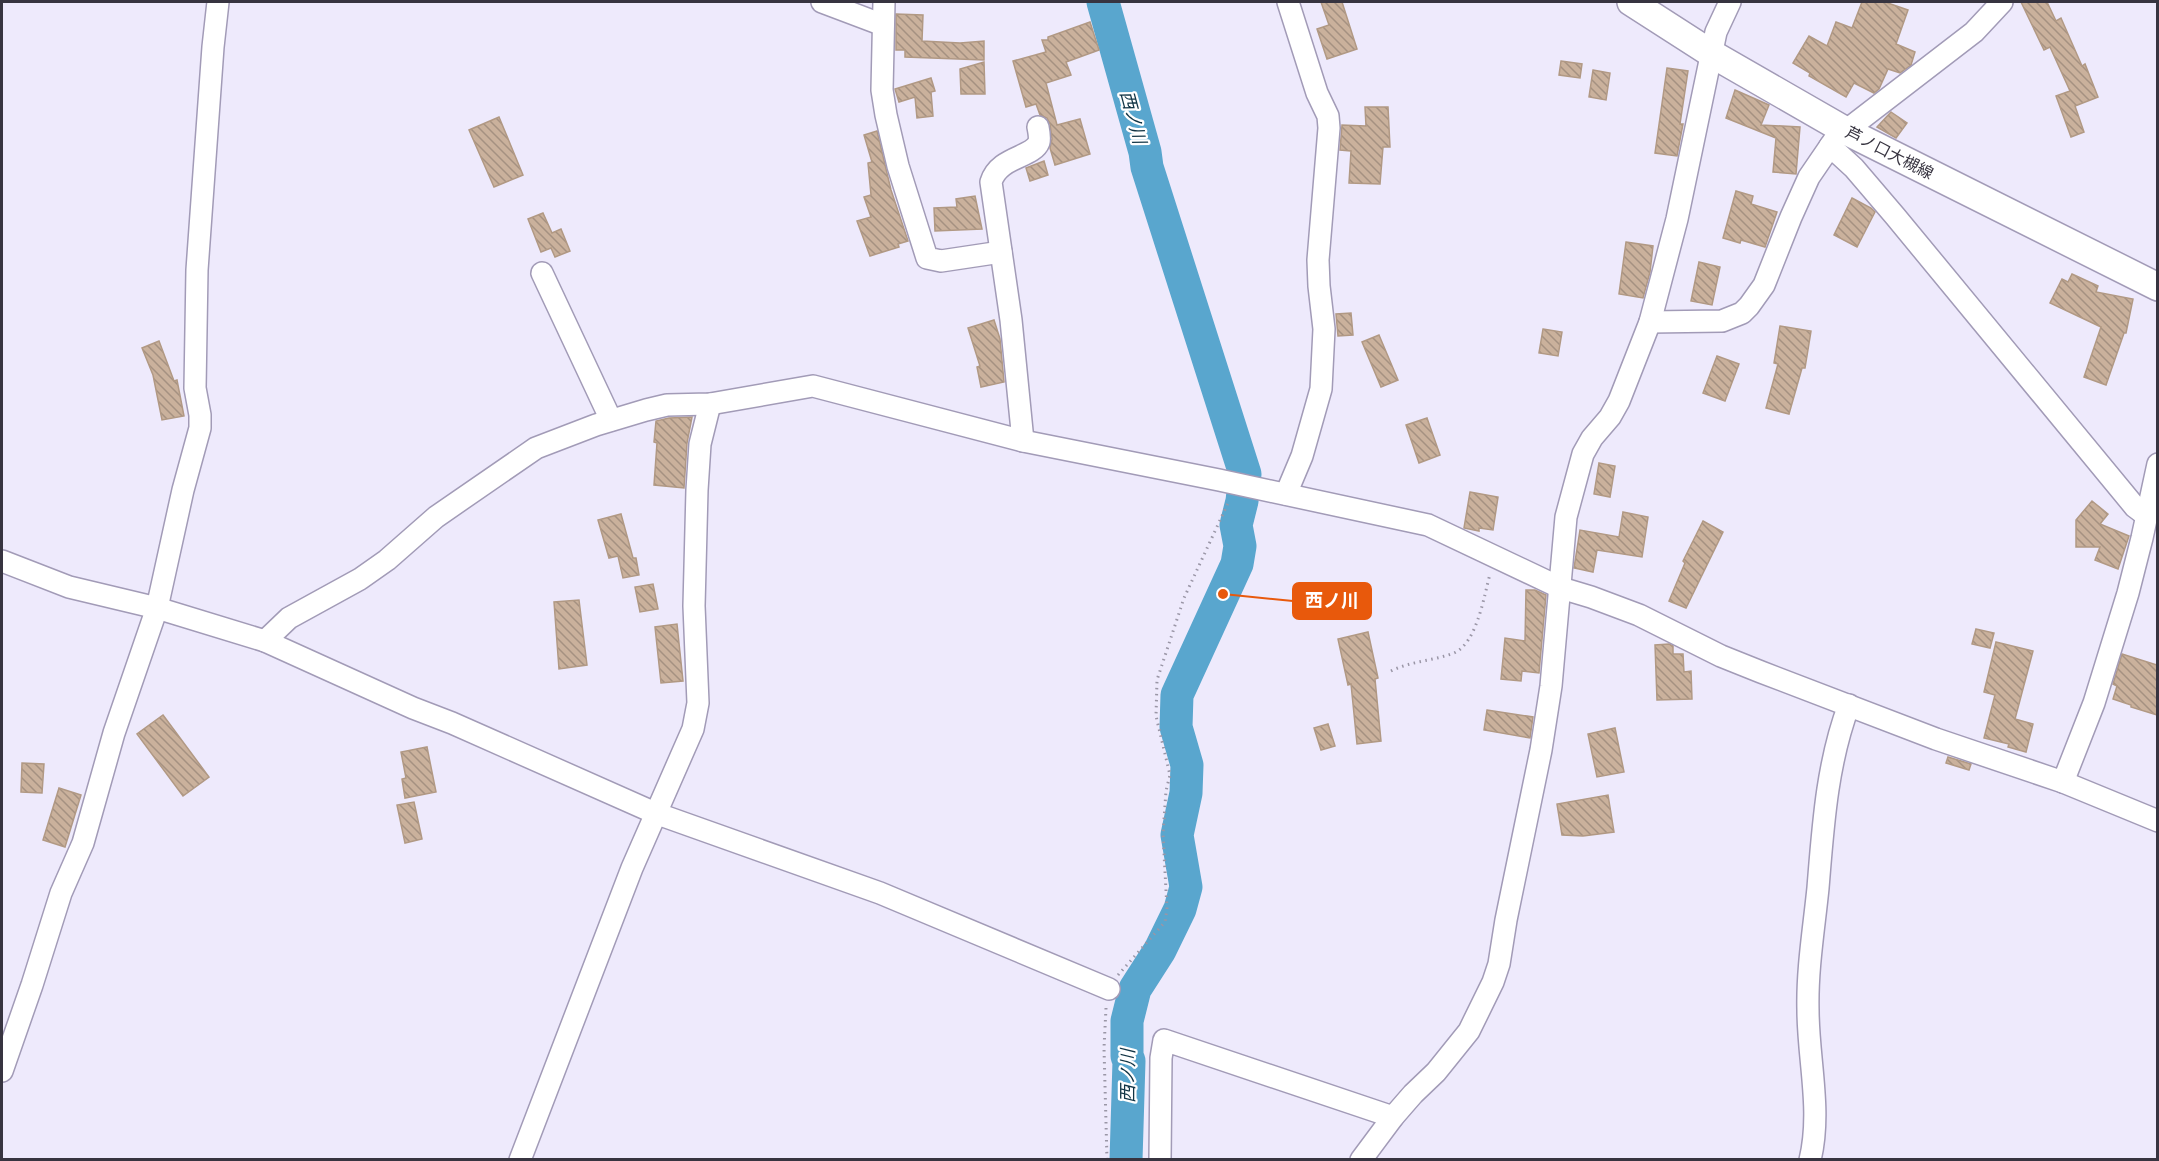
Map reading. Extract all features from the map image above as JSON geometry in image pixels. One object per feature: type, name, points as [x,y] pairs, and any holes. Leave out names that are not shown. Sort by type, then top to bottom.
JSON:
[{"type":"main road","name":"芦ノ口大槻線","points":[[1631,2],[1838,138],[2157,287]]},
{"type":"street","points":[[2,1071],[61,893],[83,843],[114,733],[158,608],[183,490],[200,428],[195,388],[197,270],[217,2]]},
{"type":"street","points":[[822,2],[883,25]]},
{"type":"street","points":[[884,2],[882,90],[886,115],[895,155],[927,258],[941,261],[1001,252]]},
{"type":"street","points":[[1286,494],[1302,456],[1321,389],[1324,329],[1318,260],[1329,128],[1328,116],[1317,93],[1288,2]]},
{"type":"street","points":[[1361,1160],[1393,1117],[1436,1072],[1469,1032],[1499,964],[1543,740],[1551,686],[1566,517],[1583,454],[1592,438],[1610,417],[1650,322],[1677,219],[1716,32],[1730,2]]},
{"type":"street","points":[[1650,322],[1722,321],[1742,313],[1764,285],[1809,177],[1838,138],[1974,32],[2002,2]]},
{"type":"street","points":[[1023,441],[1014,350],[991,182],[1000,166],[1035,148],[1039,142],[1038,127]]},
{"type":"street","points":[[1838,138],[1854,168],[2135,507],[2147,516]]},
{"type":"street","points":[[542,273],[611,420]]},
{"type":"street","points":[[265,641],[289,618],[369,573],[436,517],[537,448],[611,420],[667,405],[710,404],[813,386],[1023,441],[1428,525],[1561,588],[1639,615],[1721,656],[1936,740],[2063,782],[2157,821]]},
{"type":"street","points":[[520,1160],[655,813],[693,729],[698,703],[694,551],[700,444],[710,404]]},
{"type":"street","points":[[2063,782],[2094,704],[2128,593],[2157,464]]},
{"type":"street","points":[[2,561],[69,587],[158,608],[265,641],[655,813],[880,893],[1109,989]]},
{"type":"street","points":[[1810,1160],[1814,1133],[1808,1010],[1813,927],[1820,851],[1833,762],[1839,733],[1849,705]]},
{"type":"street","points":[[1160,1160],[1161,1058],[1164,1040],[1393,1117]]},
{"type":"path","points":[[1107,1160],[1104,1048],[1109,989],[1123,968],[1164,921],[1167,909],[1163,834],[1166,791],[1170,775],[1156,716],[1157,680],[1184,598],[1244,486]]},
{"type":"path","points":[[1391,671],[1455,652],[1462,647],[1475,627],[1495,558]]},
{"type":"building","points":[[1321,2],[1342,2],[1357,49],[1327,59],[1317,29],[1329,25]]},
{"type":"building","points":[[1862,2],[1885,2],[1908,10],[1896,44],[1915,52],[1911,65],[1900,73],[1888,69],[1879,89],[1874,93],[1854,83],[1846,97],[1809,76],[1810,73],[1793,63],[1809,36],[1827,46],[1836,22],[1852,28]]},
{"type":"building","points":[[2021,2],[2047,2],[2056,21],[2061,18],[2082,66],[2085,64],[2098,97],[2075,106],[2084,132],[2071,137],[2056,96],[2070,91],[2050,47],[2044,50]]},
{"type":"building","points":[[896,14],[923,15],[922,41],[960,43],[984,41],[984,60],[905,57],[905,50],[896,50]]},
{"type":"building","points":[[1090,22],[1099,50],[1066,62],[1071,75],[1046,83],[1057,125],[1080,119],[1090,154],[1055,165],[1050,148],[1052,139],[1050,124],[1047,118],[1040,115],[1036,104],[1026,107],[1013,61],[1046,52],[1042,40],[1048,40],[1048,37]]},
{"type":"building","points":[[1561,61],[1582,64],[1580,78],[1559,75]]},
{"type":"building","points":[[984,62],[985,94],[961,94],[960,69]]},
{"type":"building","points":[[1667,68],[1688,71],[1680,124],[1683,124],[1677,156],[1655,153]]},
{"type":"building","points":[[1593,70],[1610,73],[1606,100],[1589,97]]},
{"type":"building","points":[[931,78],[935,91],[931,92],[933,116],[917,118],[915,97],[899,102],[895,89]]},
{"type":"building","points":[[1735,90],[1769,105],[1761,125],[1800,127],[1796,174],[1773,172],[1776,138],[1726,118]]},
{"type":"building","points":[[1365,107],[1388,107],[1390,147],[1383,147],[1380,184],[1349,183],[1351,151],[1340,150],[1342,125],[1366,126]]},
{"type":"building","points":[[1891,112],[1907,123],[1896,138],[1877,127]]},
{"type":"building","points":[[499,117],[523,175],[494,187],[469,130]]},
{"type":"building","points":[[877,131],[891,190],[908,241],[898,244],[899,247],[870,256],[857,221],[871,217],[864,197],[871,195],[868,163],[872,162],[864,135]]},
{"type":"building","points":[[1044,161],[1048,175],[1030,181],[1026,168]]},
{"type":"building","points":[[1736,191],[1753,196],[1751,204],[1777,212],[1765,247],[1741,240],[1740,243],[1723,238]]},
{"type":"building","points":[[975,196],[982,229],[935,231],[934,208],[957,207],[956,199]]},
{"type":"building","points":[[1852,198],[1875,212],[1857,247],[1834,235]]},
{"type":"building","points":[[543,213],[552,233],[561,229],[570,251],[555,257],[551,248],[541,252],[528,219]]},
{"type":"building","points":[[1626,242],[1653,246],[1650,272],[1643,298],[1619,294]]},
{"type":"building","points":[[1699,262],[1720,267],[1712,305],[1691,301]]},
{"type":"building","points":[[2072,274],[2098,286],[2096,292],[2133,299],[2126,333],[2124,333],[2106,385],[2084,377],[2101,327],[2050,303],[2062,279],[2068,282]]},
{"type":"building","points":[[1351,313],[1353,335],[1338,336],[1336,314]]},
{"type":"building","points":[[994,320],[1000,339],[1004,382],[981,387],[977,367],[980,366],[968,328]]},
{"type":"building","points":[[1780,326],[1811,331],[1805,368],[1802,368],[1789,414],[1766,408],[1778,364],[1774,363]]},
{"type":"building","points":[[1543,329],[1562,332],[1558,356],[1539,353]]},
{"type":"building","points":[[1379,335],[1398,380],[1381,387],[1362,342]]},
{"type":"building","points":[[159,341],[174,381],[177,380],[184,416],[162,420],[153,375],[142,348]]},
{"type":"building","points":[[1717,356],[1739,364],[1725,401],[1703,393]]},
{"type":"building","points":[[692,417],[687,443],[684,488],[654,485],[656,421]]},
{"type":"building","points":[[1427,418],[1440,455],[1419,463],[1406,425]]},
{"type":"building","points":[[1599,463],[1615,466],[1610,497],[1594,494]]},
{"type":"building","points":[[1470,492],[1498,497],[1493,530],[1479,528],[1479,531],[1464,528]]},
{"type":"building","points":[[2092,501],[2108,514],[2100,524],[2129,536],[2118,569],[2095,560],[2100,547],[2076,547],[2076,520]]},
{"type":"building","points":[[1623,512],[1648,517],[1642,557],[1597,550],[1593,572],[1574,568],[1580,530],[1619,537]]},
{"type":"building","points":[[621,514],[633,558],[636,558],[639,575],[623,578],[618,556],[609,558],[598,520]]},
{"type":"building","points":[[1703,521],[1723,532],[1686,608],[1669,601],[1685,563],[1683,561]]},
{"type":"building","points":[[653,584],[658,609],[640,612],[635,587]]},
{"type":"building","points":[[1526,590],[1535,590],[1546,595],[1539,673],[1522,671],[1521,681],[1501,679],[1505,638],[1525,641]]},
{"type":"building","points":[[579,600],[587,665],[559,669],[554,602]]},
{"type":"building","points":[[677,624],[683,681],[661,683],[655,627]]},
{"type":"building","points":[[1976,629],[1994,633],[1990,648],[1972,644]]},
{"type":"building","points":[[1368,632],[1378,678],[1375,679],[1381,741],[1357,744],[1351,684],[1348,685],[1338,639]]},
{"type":"building","points":[[1996,642],[2033,651],[2015,719],[2033,724],[2026,752],[2008,747],[2009,744],[1984,738],[1995,695],[1984,692]]},
{"type":"building","points":[[1655,645],[1673,646],[1673,654],[1683,654],[1684,672],[1691,671],[1692,699],[1657,700]]},
{"type":"building","points":[[2122,654],[2157,665],[2157,715],[2113,699],[2117,686],[2113,684]]},
{"type":"building","points":[[1487,710],[1533,717],[1530,738],[1484,730]]},
{"type":"building","points":[[163,715],[209,777],[183,796],[137,734]]},
{"type":"building","points":[[1328,724],[1335,746],[1321,750],[1314,728]]},
{"type":"building","points":[[1615,728],[1624,772],[1597,777],[1588,734]]},
{"type":"building","points":[[427,747],[436,792],[405,798],[402,779],[406,778],[401,752]]},
{"type":"building","points":[[1948,757],[1971,764],[1969,770],[1946,763]]},
{"type":"building","points":[[22,763],[44,764],[42,793],[21,792]]},
{"type":"building","points":[[59,788],[81,795],[65,847],[43,840]]},
{"type":"building","points":[[1608,795],[1614,832],[1583,836],[1562,835],[1557,804]]},
{"type":"building","points":[[414,802],[422,839],[405,843],[397,805]]},
{"type":"waterway","name":"西ノ川","points":[[1103,2],[1145,152],[1147,167],[1245,474],[1236,525],[1240,546],[1237,564],[1177,695],[1176,727],[1187,765],[1186,793],[1177,835],[1186,887],[1180,909],[1160,950],[1135,989],[1127,1021],[1129,1061],[1126,1160]]},
{"type":"place","name":"西ノ川","points":[[1223,594]]}]
